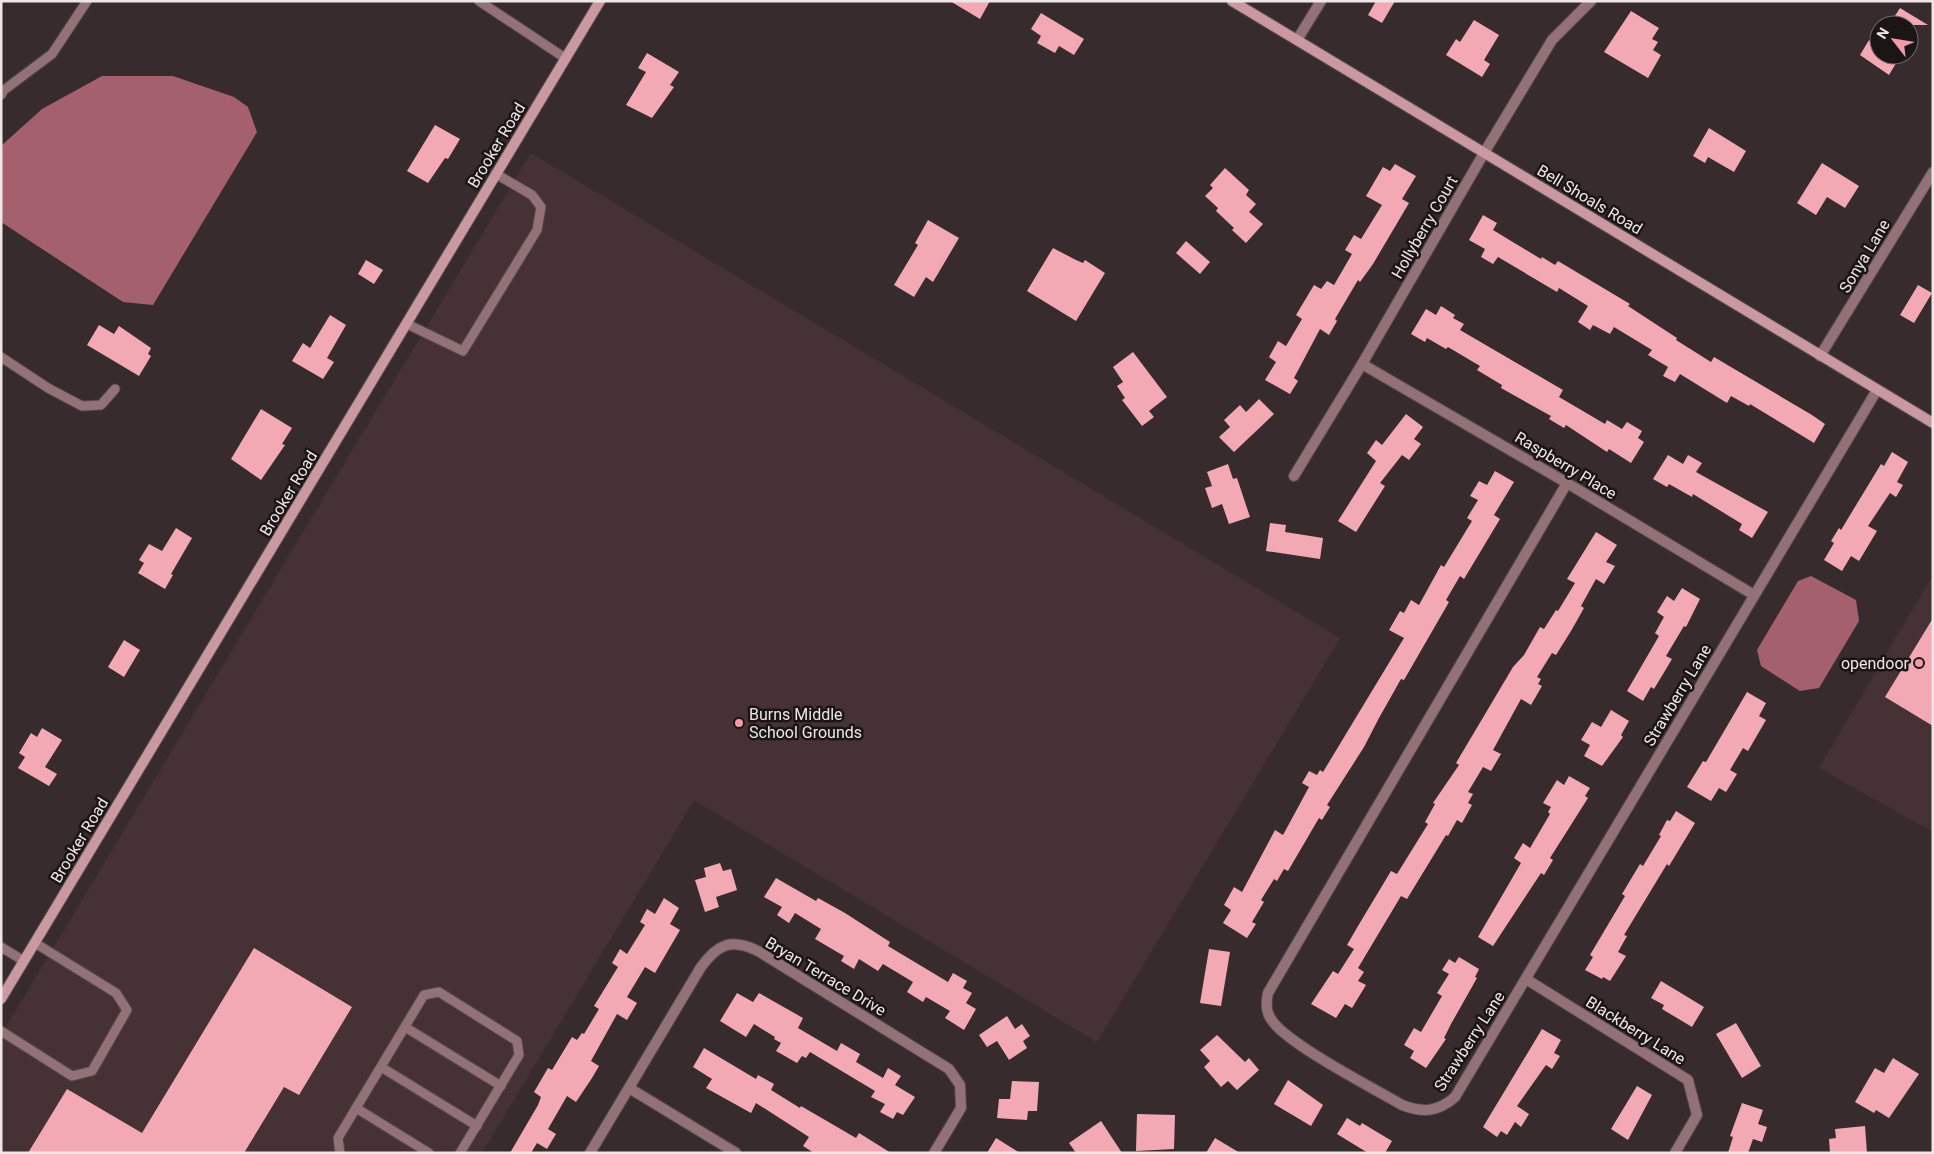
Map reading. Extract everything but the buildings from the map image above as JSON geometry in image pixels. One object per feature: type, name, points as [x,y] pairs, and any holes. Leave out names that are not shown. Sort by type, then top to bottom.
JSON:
[{"type":"street","name":"Brooker Road","points":[[1,999],[408,324],[600,1]]},
{"type":"street","name":"Bell Shoals Road","points":[[1232,1],[1933,423]]},
{"type":"street","points":[[1297,40],[1320,1]]},
{"type":"street","name":"Hollyberry Court","points":[[1294,476],[1552,40],[1591,1]]},
{"type":"street","name":"Sonya Lane","points":[[1820,356],[1933,172]]},
{"type":"street","name":"Raspberry Place","points":[[1362,364],[1567,483],[1754,595]]},
{"type":"street","name":"Strawberry Lane","points":[[1567,483],[1272,984],[1266,1001],[1270,1018],[1291,1039],[1402,1105],[1425,1112],[1439,1108],[1455,1097],[1877,390]]},
{"type":"street","name":"Bryan Terrace Drive","points":[[590,1153],[709,957],[727,945],[745,945],[949,1069],[960,1084],[961,1108],[934,1153]]},
{"type":"street","name":"Blackberry Lane","points":[[1526,980],[1688,1080],[1697,1115],[1675,1153]]},
{"type":"street","points":[[629,1088],[736,1153]]},
{"type":"lane","points":[[2,92],[52,54],[87,1]]},
{"type":"lane","points":[[479,1],[565,58]]},
{"type":"lane","points":[[408,324],[462,351],[538,230],[541,207],[532,195],[496,174]]},
{"type":"lane","points":[[1,357],[48,388],[82,406],[101,405],[116,389]]},
{"type":"lane","points":[[1,1031],[72,1076],[92,1071],[127,1010],[116,993],[35,943]]},
{"type":"lane","points":[[1,947],[24,961]]},
{"type":"lane","points":[[340,1153],[338,1138],[424,995],[439,992],[517,1041],[519,1056],[460,1153]]},
{"type":"lane","points":[[405,1027],[501,1086]]},
{"type":"lane","points":[[381,1067],[477,1126]]},
{"type":"lane","points":[[356,1108],[429,1153]]},
{"type":"shaded area","points":[[102,76],[173,76],[234,97],[248,107],[257,132],[153,305],[123,302],[1,222],[1,146],[42,109]]},
{"type":"shaded area","name":"Burns Middle School Grounds","points":[[531,153],[1340,638],[1097,1042],[694,800],[482,1153],[1,1153],[1,1035]]},
{"type":"shaded area","points":[[1933,575],[1933,832],[1819,768]]},
{"type":"shaded area","points":[[1811,576],[1856,600],[1859,621],[1819,688],[1800,691],[1761,666],[1757,650],[1798,581]]},
{"type":"place","name":"opendoor","points":[[1919,663]]},
{"type":"place","name":"Burns Middle School Grounds","points":[[739,723]]}]
